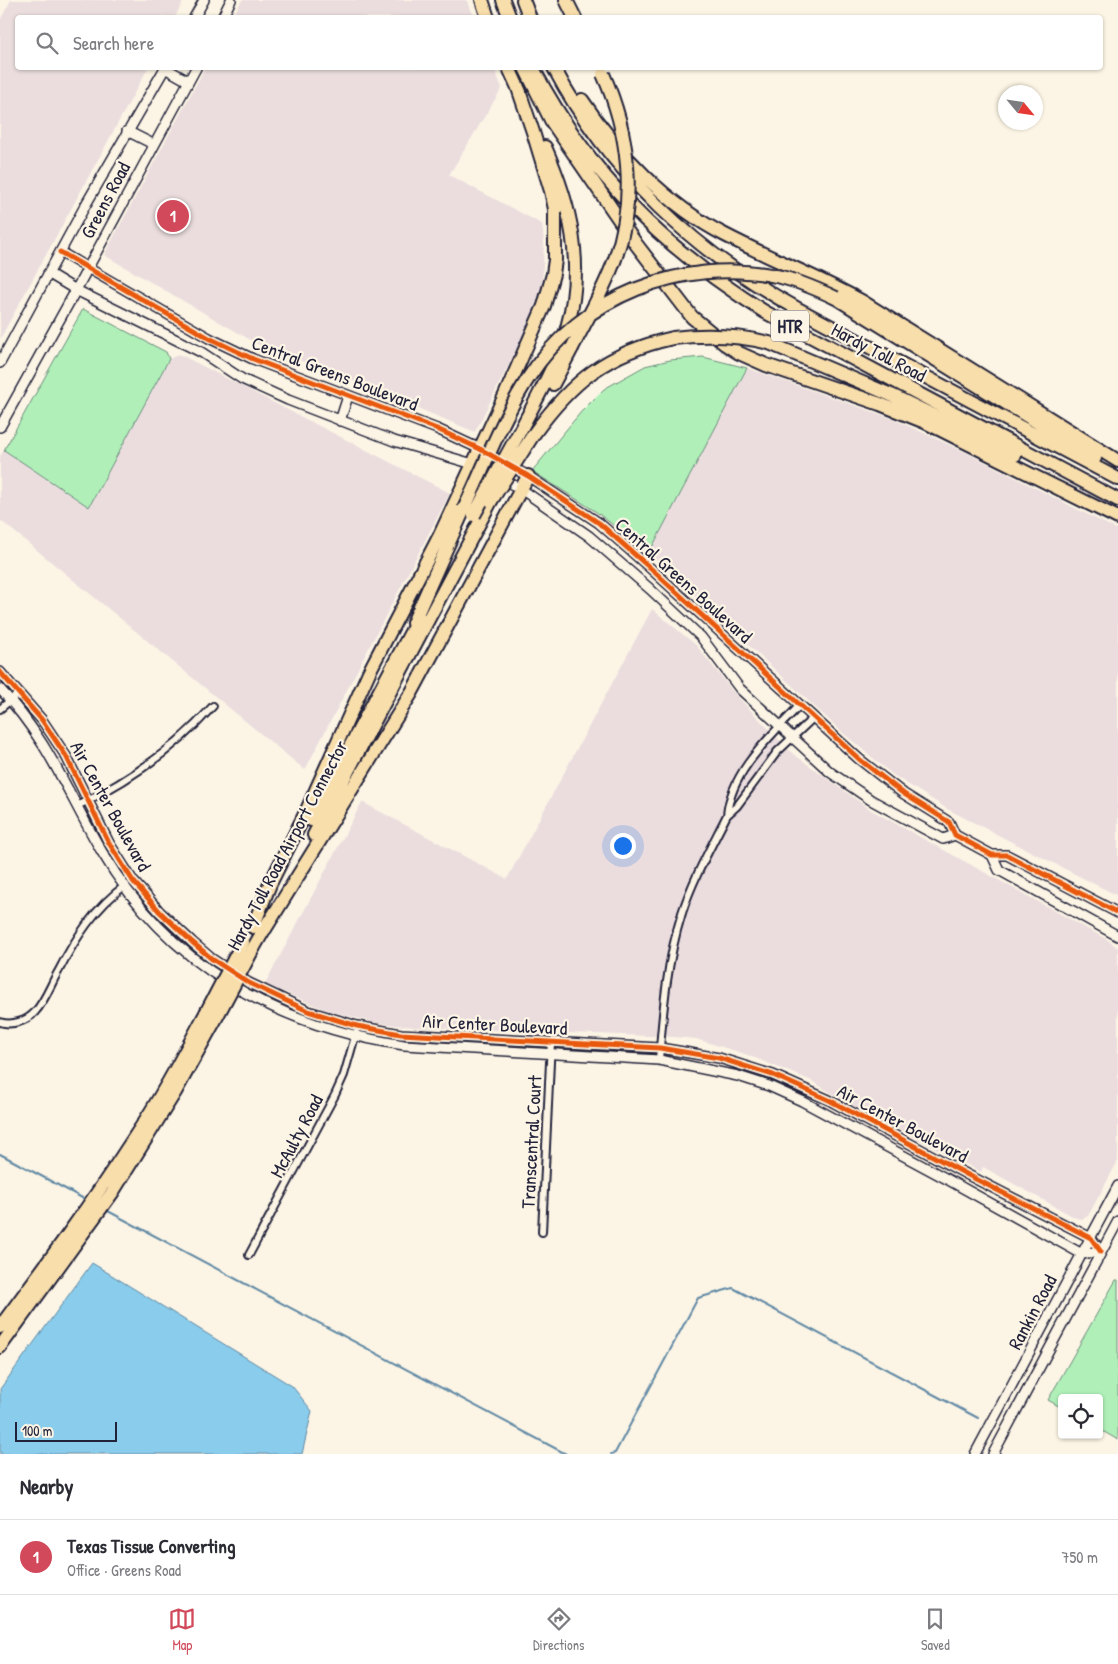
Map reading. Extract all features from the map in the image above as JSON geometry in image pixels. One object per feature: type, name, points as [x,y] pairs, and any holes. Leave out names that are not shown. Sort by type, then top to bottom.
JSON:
[{"type":"highway","points":[[482,0],[487,15]]},
{"type":"highway","points":[[523,0],[529,15]]},
{"type":"highway","points":[[566,0],[574,15]]},
{"type":"highway","points":[[510,70],[563,191],[572,226],[574,263],[573,296],[567,329],[527,432]]},
{"type":"highway","points":[[526,70],[552,122],[636,244],[682,306],[692,317],[718,338],[739,353],[766,365],[880,404],[933,426],[1118,518]]},
{"type":"highway","name":"Hardy Toll Road","points":[[534,70],[567,126],[632,208],[678,251],[711,277],[765,312],[1116,499]]},
{"type":"highway","name":"Hardy Toll Road","points":[[555,70],[591,127],[633,180],[685,232],[732,269],[756,286],[1118,479]]},
{"type":"highway","points":[[563,70],[596,119],[633,164],[682,208],[724,235],[830,284],[863,302],[1118,461]]},
{"type":"highway","points":[[474,514],[527,432],[599,296],[619,244],[625,216],[627,190],[626,147],[618,112],[602,71]]},
{"type":"highway","points":[[259,928],[270,884],[307,810],[369,672],[430,556],[544,306],[553,274],[556,227],[551,191],[517,85]]},
{"type":"highway","points":[[474,514],[503,424],[528,377],[559,340],[599,307],[626,293],[680,275],[717,271],[739,271],[777,276],[801,283],[836,298],[1118,472]]},
{"type":"highway","points":[[527,432],[578,382],[602,365],[642,346],[673,338],[705,335],[730,336],[769,344],[891,394],[1048,471],[1116,499]]},
{"type":"highway","name":"Hardy Toll Road Airport Connector","points":[[259,928],[424,601],[474,514],[491,501],[527,432]]},
{"type":"highway","points":[[259,928],[412,692],[528,476]]},
{"type":"highway","name":"Hardy Toll Road Airport Connector","points":[[0,1347],[107,1190],[135,1137],[210,1017],[259,928],[474,514]]},
{"type":"highway","name":"Hardy Toll Road Airport Connector","points":[[0,1327],[87,1219]]},
{"type":"street","points":[[196,15],[204,0]]},
{"type":"street","points":[[224,15],[231,0]]},
{"type":"street","name":"Greens Road","points":[[0,363],[60,252],[164,70]]},
{"type":"street","points":[[169,70],[188,81]]},
{"type":"street","name":"Greens Road","points":[[0,427],[195,70]]},
{"type":"street","points":[[128,131],[153,144]]},
{"type":"street","name":"Central Greens Boulevard","points":[[60,252],[209,338],[254,359],[437,429],[480,449],[528,476],[599,524],[669,585],[859,759],[904,794],[949,822],[955,835],[992,855],[1007,855],[1118,913]]},
{"type":"street","name":"Central Greens Boulevard","points":[[48,274],[76,290],[201,352],[242,379],[340,421],[394,441],[473,464],[521,489],[589,536],[626,567],[701,636],[740,688],[830,772],[871,800],[943,839],[955,835]]},
{"type":"street","points":[[201,352],[209,338]]},
{"type":"street","points":[[340,421],[348,396]]},
{"type":"street","points":[[589,536],[599,524]]},
{"type":"street","name":"Air Center Boulevard","points":[[0,672],[42,720],[66,756],[109,843],[133,881],[160,912],[192,942],[212,959],[249,983],[308,1011],[357,1026],[401,1034],[660,1048],[719,1058],[773,1075],[829,1100],[1091,1238],[1102,1252]]},
{"type":"street","name":"Air Center Boulevard","points":[[0,689],[29,722],[42,741],[101,850],[124,886],[167,935],[197,961],[244,993],[285,1014],[316,1026],[355,1037],[404,1045],[659,1060],[713,1070],[769,1086],[850,1126],[1082,1254]]},
{"type":"street","points":[[0,709],[19,693]]},
{"type":"street","points":[[77,806],[126,780],[162,755],[200,721],[213,706]]},
{"type":"street","points":[[659,1060],[670,959],[677,929],[688,897],[727,815],[728,800],[743,770],[780,725],[799,706]]},
{"type":"street","points":[[727,815],[737,806],[777,752],[813,718]]},
{"type":"street","name":"Central Greens Boulevard","points":[[992,855],[999,870],[1118,936]]},
{"type":"street","points":[[0,1022],[19,1022],[34,1013],[69,951],[90,919],[124,886],[133,881]]},
{"type":"street","points":[[244,993],[249,983]]},
{"type":"street","name":"McAulty Road","points":[[249,1255],[335,1095],[344,1075],[357,1026]]},
{"type":"street","points":[[462,1037],[463,1049]]},
{"type":"street","name":"Transcentral Court","points":[[542,1232],[551,1042]]},
{"type":"street","points":[[769,1086],[773,1075]]},
{"type":"street","points":[[850,1126],[856,1115]]},
{"type":"street","points":[[962,1188],[969,1175]]},
{"type":"street","name":"Rankin Road","points":[[975,1454],[1118,1186]]},
{"type":"street","name":"Rankin Road","points":[[993,1454],[1118,1221]]},
{"type":"street","points":[[1082,1254],[1102,1252]]},
{"type":"street","points":[[1006,1396],[1020,1403]]},
{"type":"shaded area","points":[[11,0],[184,0],[176,15],[15,15],[15,70],[147,70],[0,339],[0,20]]},
{"type":"shaded area","points":[[242,0],[465,0],[468,2],[473,15],[233,15]]},
{"type":"shaded area","points":[[204,70],[495,70],[502,88],[449,175],[542,224],[544,242],[542,288],[526,330],[475,432],[331,372],[261,346],[104,255]]},
{"type":"shaded area","points":[[179,354],[450,493],[305,770],[0,520],[0,456],[4,450],[89,507],[169,359]]},
{"type":"shaded area","points":[[747,368],[891,418],[965,452],[1118,530],[1118,896],[949,810],[893,775],[843,733],[649,553]]},
{"type":"shaded area","points":[[652,609],[696,645],[736,695],[792,753],[871,810],[1108,940],[1118,948],[1118,1161],[1088,1216],[1082,1219],[1076,1218],[983,1167],[981,1172],[839,1098],[812,1081],[745,1054],[696,1039],[414,1027],[376,1023],[326,1010],[265,984],[362,802],[507,879]]},
{"type":"green space","points":[[83,309],[166,352],[169,359],[89,507],[4,450]]},
{"type":"green space","points":[[703,357],[747,368],[649,553],[595,511],[532,471],[581,412],[604,389],[645,366],[670,360]]},
{"type":"green space","points":[[1116,1280],[1118,1280],[1118,1440],[1103,1431],[1103,1394],[1058,1394],[1058,1406],[1048,1400]]},
{"type":"water","points":[[92,1263],[292,1386],[312,1411],[302,1454],[0,1454],[0,1389]]},
{"type":"waterway","points":[[0,1154],[86,1200]]},
{"type":"waterway","points":[[106,1210],[566,1454]]},
{"type":"waterway","points":[[611,1454],[615,1453],[698,1298],[733,1288],[978,1418]]},
{"type":"cycle path","points":[[60,252],[209,338],[253,359],[437,429],[480,449],[528,476],[599,523],[859,759],[904,794],[949,822],[955,835],[992,855],[1007,855],[1118,913]]},
{"type":"cycle path","points":[[0,672],[42,720],[66,756],[109,843],[133,881],[160,912],[192,942],[212,959],[249,983],[308,1011],[357,1026],[401,1034],[660,1048],[719,1058],[773,1075],[829,1100],[968,1175],[1091,1238],[1101,1252]]},
{"type":"place","name":"Texas Tissue Converting","points":[[173,216]]}]
